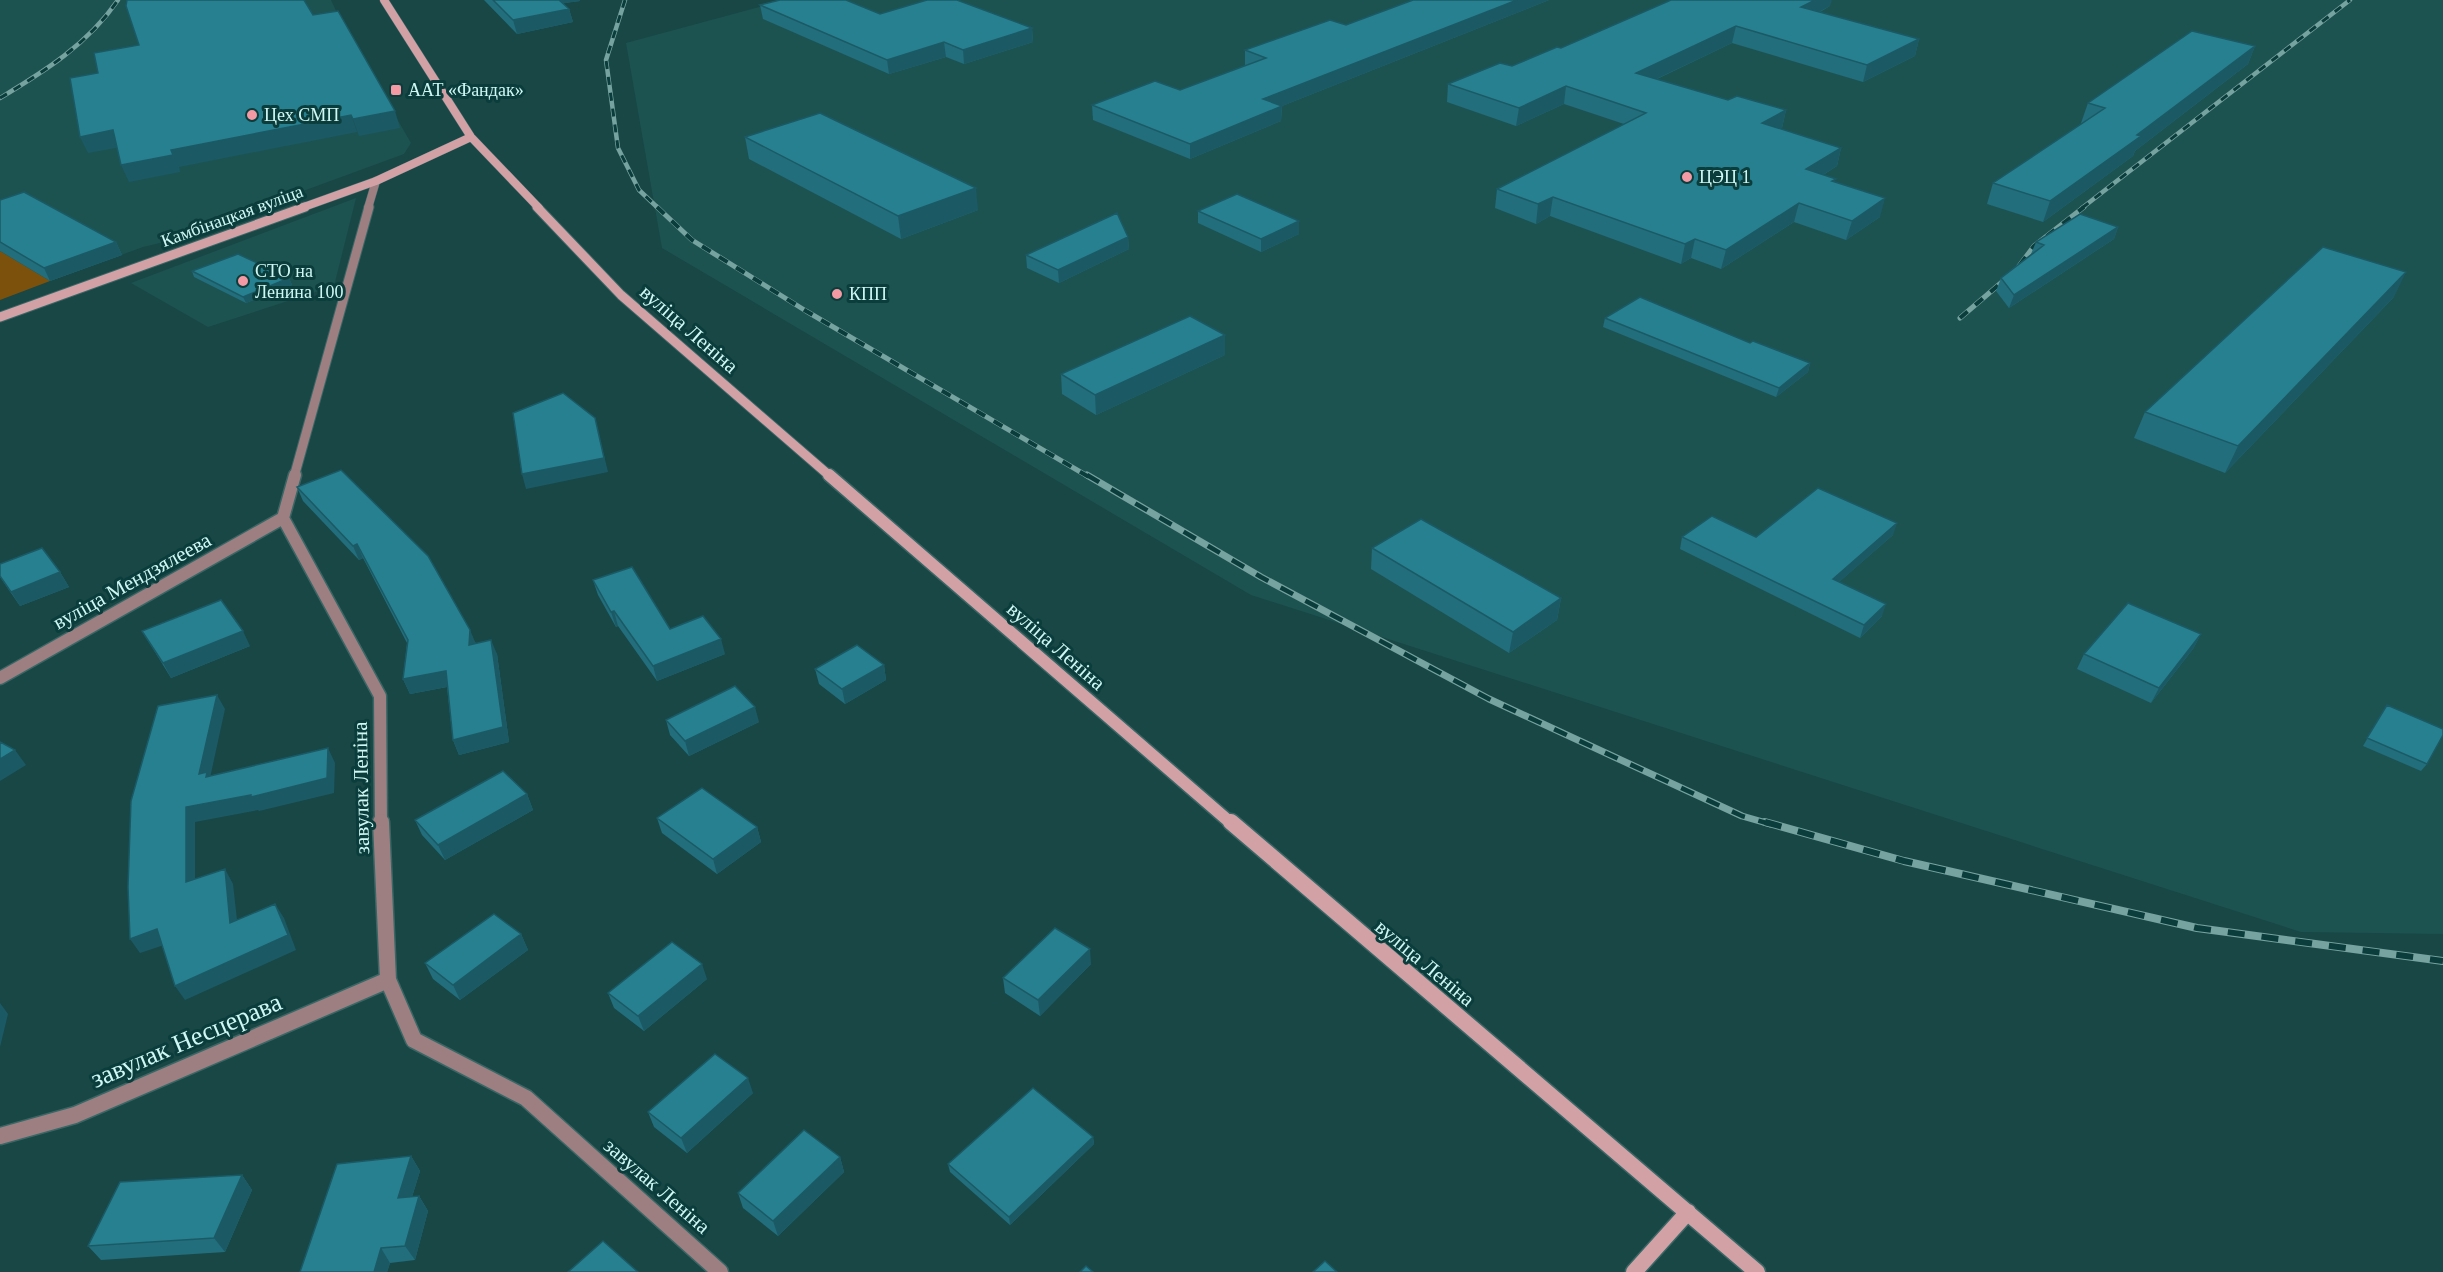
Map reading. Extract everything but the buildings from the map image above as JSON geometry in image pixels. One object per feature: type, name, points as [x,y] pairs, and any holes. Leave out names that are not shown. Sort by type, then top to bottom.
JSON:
[{"type":"main road","name":"вуліца Леніна","points":[[384,0],[471,137],[621,296],[1242,832],[1757,1272]]},
{"type":"main road","name":"Камбінацкая вуліца","points":[[0,317],[376,181],[471,137]]},
{"type":"main road","points":[[1634,1272],[1688,1212]]},
{"type":"street","points":[[283,518],[376,181]]},
{"type":"street","name":"вуліца Мендзялеева","points":[[0,678],[283,518]]},
{"type":"street","name":"завулак Леніна","points":[[283,518],[380,696],[381,814],[388,980],[414,1040],[525,1098],[716,1266],[720,1272]]},
{"type":"street","name":"завулак Несцерава","points":[[0,1136],[75,1115],[388,980]]},
{"type":"shaded area","points":[[0,0],[331,0],[343,26],[411,143],[404,154],[50,281],[0,251]]},
{"type":"shaded area","points":[[785,0],[2443,0],[2443,934],[2301,932],[1251,595],[662,248],[626,43]]},
{"type":"shaded area","points":[[356,198],[334,286],[208,327],[131,283]]},
{"type":"shaded area","points":[[0,251],[50,281],[0,300]]},
{"type":"railway","points":[[0,98],[65,55],[93,30],[118,0]]},
{"type":"railway","points":[[625,0],[606,60],[618,148],[639,190],[658,208]]},
{"type":"railway","points":[[2082,208],[2350,0]]},
{"type":"railway","points":[[657,207],[692,240],[806,311],[1089,477]]},
{"type":"railway","points":[[1960,318],[2016,270],[2034,246],[2084,207]]},
{"type":"railway","points":[[1087,475],[1261,577],[1489,699],[1742,816],[1770,824]]},
{"type":"railway","points":[[1765,822],[1904,861],[2197,928],[2443,961]]},
{"type":"place","name":"ААТ «Фандак»","points":[[396,90]]},
{"type":"place","name":"Цех СМП","points":[[252,115]]},
{"type":"place","name":"ЦЭЦ 1","points":[[1687,177]]},
{"type":"place","name":"СТО на Ленина 100","points":[[243,281]]},
{"type":"place","name":"КПП","points":[[837,294]]}]
